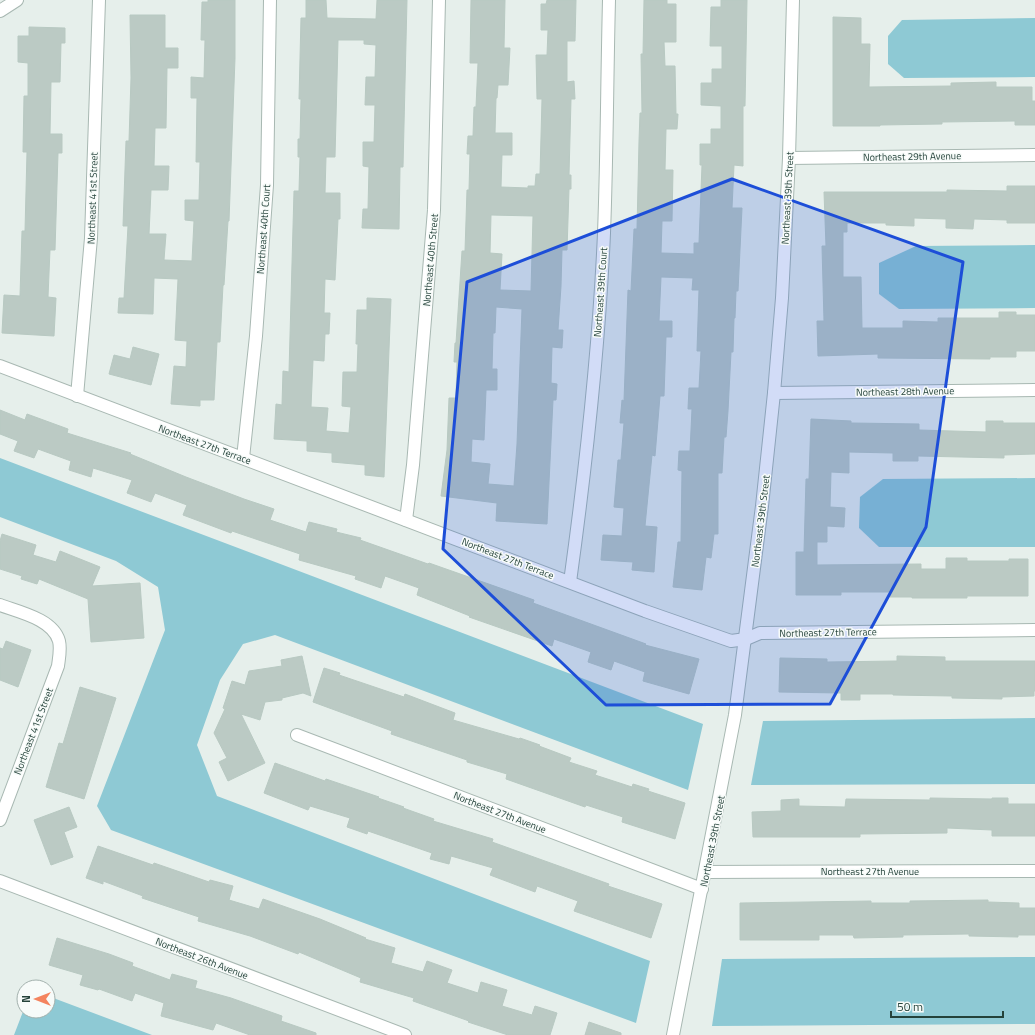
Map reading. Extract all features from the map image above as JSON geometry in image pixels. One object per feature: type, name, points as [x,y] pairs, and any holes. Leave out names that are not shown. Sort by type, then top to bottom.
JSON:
[{"type":"street","points":[[0,11],[18,0]]},
{"type":"street","name":"Northeast 41st Street","points":[[77,396],[91,238],[100,0]]},
{"type":"street","name":"Northeast 40th Court","points":[[243,458],[256,336],[266,185],[270,0]]},
{"type":"street","name":"Northeast 40th Street","points":[[406,520],[414,465],[434,210],[439,0]]},
{"type":"street","name":"Northeast 39th Court","points":[[570,582],[583,488],[593,383],[604,234],[609,0]]},
{"type":"street","name":"Northeast 39th Street","points":[[673,1035],[723,783],[746,638],[774,393],[782,298],[789,158],[793,0]]},
{"type":"street","name":"Northeast 29th Avenue","points":[[789,158],[1035,155]]},
{"type":"street","name":"Northeast 27th Terrace","points":[[0,366],[570,582],[731,640],[746,638],[760,633],[1035,630]]},
{"type":"street","name":"Northeast 28th Avenue","points":[[774,393],[1035,390]]},
{"type":"street","name":"Northeast 41st Street","points":[[0,605],[39,619],[51,628],[59,640],[60,652],[58,666],[5,790],[0,820]]},
{"type":"street","name":"Northeast 27th Avenue","points":[[297,735],[702,889]]},
{"type":"street","name":"Northeast 27th Avenue","points":[[706,872],[1035,871]]},
{"type":"street","name":"Northeast 26th Avenue","points":[[0,881],[405,1035]]},
{"type":"highlighted area","points":[[732,179],[963,262],[926,527],[830,704],[606,705],[443,549],[467,282]]},
{"type":"water","points":[[1035,18],[1035,77],[904,78],[888,64],[888,36],[902,20]]},
{"type":"water","points":[[1035,245],[1035,308],[899,309],[879,294],[879,263],[916,246]]},
{"type":"water","points":[[0,458],[703,724],[688,790],[275,635],[243,644],[220,680],[197,745],[217,796],[650,961],[636,1023],[111,830],[97,806],[165,630],[158,587],[116,561],[0,517]]},
{"type":"water","points":[[1035,478],[1035,547],[879,547],[859,528],[860,497],[883,479]]},
{"type":"water","points":[[1035,718],[1035,784],[751,785],[763,721]]},
{"type":"water","points":[[1035,957],[1035,1024],[712,1026],[722,959]]},
{"type":"water","points":[[56,999],[152,1035],[14,1035],[20,1019],[56,1019]]},
{"type":"building","points":[[208,0],[235,0],[235,58],[229,221],[223,285],[220,342],[217,342],[214,400],[200,400],[200,406],[171,404],[174,366],[186,367],[187,341],[175,340],[178,279],[154,278],[153,314],[118,313],[119,298],[124,298],[128,226],[123,226],[126,141],[129,141],[131,78],[130,15],[165,15],[165,48],[178,48],[178,68],[167,68],[166,128],[155,128],[154,166],[169,166],[168,190],[151,190],[149,234],[166,234],[164,260],[192,261],[194,221],[185,220],[185,200],[199,200],[200,162],[196,162],[197,98],[191,98],[191,77],[204,78],[205,40],[201,40],[202,2],[208,2]]},
{"type":"building","points":[[306,0],[326,0],[327,18],[376,19],[377,0],[407,0],[403,167],[400,167],[399,229],[362,228],[363,209],[368,209],[369,167],[363,166],[363,142],[374,142],[375,105],[365,105],[366,77],[375,77],[376,45],[364,44],[364,40],[338,40],[335,157],[326,157],[325,193],[340,193],[340,219],[338,219],[335,280],[325,279],[324,313],[330,313],[329,334],[325,334],[324,361],[313,360],[311,407],[328,408],[326,431],[349,433],[351,407],[342,406],[343,372],[357,372],[357,310],[367,310],[367,298],[391,299],[384,477],[365,475],[365,465],[332,462],[332,453],[307,451],[307,441],[274,439],[276,404],[282,405],[283,371],[289,372],[294,191],[299,191],[300,157],[298,157],[298,139],[300,139],[301,99],[299,99],[301,18],[306,18]]},
{"type":"building","points":[[471,0],[505,0],[504,48],[510,48],[508,85],[498,85],[495,133],[512,133],[512,155],[502,155],[501,187],[528,188],[528,186],[535,186],[536,174],[540,174],[542,99],[537,99],[536,55],[547,55],[548,30],[541,30],[541,4],[546,4],[547,0],[576,0],[575,41],[567,41],[567,82],[574,81],[575,99],[571,99],[569,175],[571,175],[571,189],[569,189],[567,250],[562,250],[558,330],[563,330],[562,348],[552,347],[551,383],[557,384],[556,400],[553,400],[547,524],[496,521],[497,503],[441,496],[447,450],[449,398],[456,398],[457,362],[454,362],[462,251],[465,251],[467,190],[469,190],[470,154],[467,154],[468,136],[473,136],[474,107],[476,107],[478,63],[470,63]],"holes":[[[491,215],[533,216],[531,291],[500,290],[502,254],[490,253]],[[496,307],[522,309],[514,486],[488,484],[490,464],[471,462],[472,439],[484,440],[486,390],[497,390],[497,369],[492,369],[493,333],[495,333]]]},
{"type":"building","points":[[644,0],[667,0],[667,4],[676,4],[676,42],[664,42],[665,66],[675,66],[676,114],[678,114],[677,129],[666,129],[665,170],[673,170],[672,221],[662,221],[661,253],[694,254],[694,243],[699,243],[702,165],[700,165],[700,144],[711,144],[711,129],[721,129],[721,106],[701,105],[701,83],[712,83],[712,69],[722,69],[722,46],[710,46],[711,7],[721,7],[721,0],[747,0],[745,106],[743,106],[743,166],[734,165],[732,208],[742,208],[738,291],[736,291],[726,437],[724,437],[722,473],[718,473],[718,534],[714,534],[711,558],[706,557],[702,590],[673,587],[678,542],[681,542],[682,471],[678,470],[679,451],[690,451],[692,409],[688,409],[689,388],[699,388],[701,351],[697,351],[699,290],[692,290],[693,278],[661,277],[659,321],[672,321],[672,337],[666,337],[664,396],[660,396],[655,456],[652,455],[645,526],[657,527],[654,572],[632,570],[633,562],[601,560],[603,535],[622,536],[624,508],[614,507],[618,460],[621,460],[624,423],[620,423],[622,400],[624,401],[628,290],[631,291],[634,229],[637,229],[640,113],[642,113],[641,54],[643,54]]},
{"type":"building","points":[[833,17],[861,18],[861,44],[870,44],[869,87],[951,86],[951,83],[996,82],[996,87],[1032,87],[1032,101],[1035,101],[1035,125],[1015,125],[1015,121],[942,122],[942,124],[880,126],[833,126]]},
{"type":"building","points":[[29,27],[65,28],[65,43],[61,43],[60,82],[51,82],[50,134],[62,134],[62,153],[58,153],[55,250],[50,250],[48,297],[56,298],[54,336],[2,333],[4,295],[20,296],[22,231],[25,231],[27,152],[23,152],[24,96],[28,96],[28,63],[18,62],[18,36],[29,36]]},
{"type":"building","points":[[1007,186],[1035,186],[1035,223],[1007,223],[1007,220],[974,219],[973,229],[946,228],[946,219],[914,218],[914,226],[886,225],[886,223],[847,223],[847,232],[843,232],[843,277],[861,277],[862,328],[903,328],[903,321],[938,322],[938,318],[999,318],[999,312],[1016,312],[1016,315],[1035,315],[1035,351],[1016,351],[1016,357],[990,357],[990,359],[878,358],[878,354],[818,356],[817,321],[824,321],[822,246],[826,246],[824,192],[947,192],[947,190],[1007,191]]},
{"type":"building","points":[[133,347],[159,354],[151,385],[109,374],[114,355],[130,359]]},
{"type":"building","points":[[0,410],[25,420],[27,414],[68,429],[67,433],[131,453],[130,454],[186,477],[274,509],[270,520],[306,532],[309,522],[337,529],[336,532],[361,538],[360,540],[534,600],[533,603],[646,644],[645,645],[699,659],[689,694],[643,681],[645,672],[614,661],[611,670],[588,662],[591,652],[554,639],[552,646],[469,617],[470,616],[417,595],[419,588],[385,576],[381,588],[355,579],[356,576],[299,560],[300,554],[232,531],[231,533],[183,515],[187,505],[155,493],[151,502],[127,493],[132,480],[93,468],[91,477],[69,470],[71,461],[38,449],[34,458],[14,451],[18,441],[0,434]]},
{"type":"building","points":[[811,419],[851,421],[851,423],[919,424],[919,430],[986,432],[986,421],[1003,421],[1003,423],[1035,423],[1035,454],[1004,455],[1004,458],[918,456],[918,461],[893,461],[893,453],[849,452],[849,473],[831,472],[830,507],[845,508],[844,527],[827,526],[827,542],[817,542],[817,565],[921,564],[921,569],[946,569],[946,558],[967,558],[967,561],[1009,561],[1009,559],[1028,559],[1028,596],[912,598],[890,597],[890,592],[841,592],[841,595],[796,595],[796,552],[804,552],[806,479],[809,479]]},
{"type":"building","points":[[2,534],[36,545],[33,555],[56,562],[60,551],[100,567],[92,586],[140,583],[144,638],[91,642],[88,599],[39,579],[37,584],[21,579],[22,576],[0,569],[0,541]]},
{"type":"building","points":[[6,641],[31,650],[18,687],[0,680],[0,648],[3,649]]},
{"type":"building","points":[[302,656],[311,696],[303,693],[282,698],[282,700],[265,702],[260,720],[241,714],[265,763],[228,781],[219,762],[227,758],[214,733],[225,709],[223,708],[232,681],[245,685],[249,671],[282,666],[281,660]]},
{"type":"building","points":[[897,656],[945,657],[945,661],[1035,661],[1034,696],[1002,697],[1002,699],[952,698],[952,696],[860,694],[860,700],[841,700],[841,693],[779,692],[780,658],[827,659],[827,662],[897,661]]},
{"type":"building","points":[[324,668],[340,673],[339,675],[404,697],[405,694],[455,713],[453,720],[519,739],[520,738],[540,745],[539,746],[571,758],[569,762],[597,771],[595,775],[632,787],[633,784],[649,789],[648,791],[685,803],[675,839],[622,822],[623,817],[586,805],[585,807],[506,779],[507,774],[467,762],[467,760],[391,734],[392,731],[313,702]]},
{"type":"building","points":[[80,687],[116,698],[84,799],[46,787],[59,743],[63,744]]},
{"type":"building","points":[[275,763],[325,781],[326,779],[379,797],[378,798],[434,819],[433,821],[493,839],[492,842],[609,884],[608,886],[662,904],[651,938],[574,911],[578,901],[537,886],[535,892],[490,875],[493,868],[451,856],[449,864],[430,859],[432,853],[368,831],[367,834],[347,827],[350,818],[310,806],[308,810],[264,793]]},
{"type":"building","points":[[930,798],[1008,798],[1008,804],[1035,804],[1035,836],[992,836],[992,830],[947,828],[947,833],[860,834],[860,837],[753,837],[752,812],[781,811],[781,800],[799,799],[799,806],[845,807],[846,799],[930,800]]},
{"type":"building","points":[[69,807],[77,827],[64,832],[73,857],[51,865],[34,820]]},
{"type":"building","points":[[98,846],[209,882],[210,880],[233,886],[229,900],[259,909],[263,899],[320,919],[366,938],[365,939],[395,948],[391,963],[423,972],[427,961],[452,970],[447,983],[478,993],[481,982],[507,990],[502,1006],[532,1015],[535,1006],[557,1013],[550,1035],[508,1035],[468,1022],[469,1021],[413,1001],[414,998],[360,982],[361,978],[299,952],[298,954],[250,936],[198,921],[199,917],[142,898],[143,896],[103,881],[103,884],[86,878]]},
{"type":"building","points":[[988,900],[988,902],[1019,903],[1019,908],[1035,908],[1035,935],[1018,935],[1018,937],[969,936],[969,934],[903,935],[903,937],[854,938],[853,935],[819,935],[819,940],[740,940],[740,903],[871,901],[871,903],[910,903],[910,901]]},
{"type":"building","points":[[57,938],[109,954],[133,963],[132,966],[170,980],[172,974],[197,981],[195,988],[231,998],[282,1016],[281,1021],[316,1033],[316,1035],[250,1035],[216,1023],[213,1030],[161,1016],[164,1003],[135,993],[132,1001],[99,989],[80,985],[83,975],[49,965]]},
{"type":"building","points":[[589,1022],[621,1033],[621,1035],[585,1035]]}]
